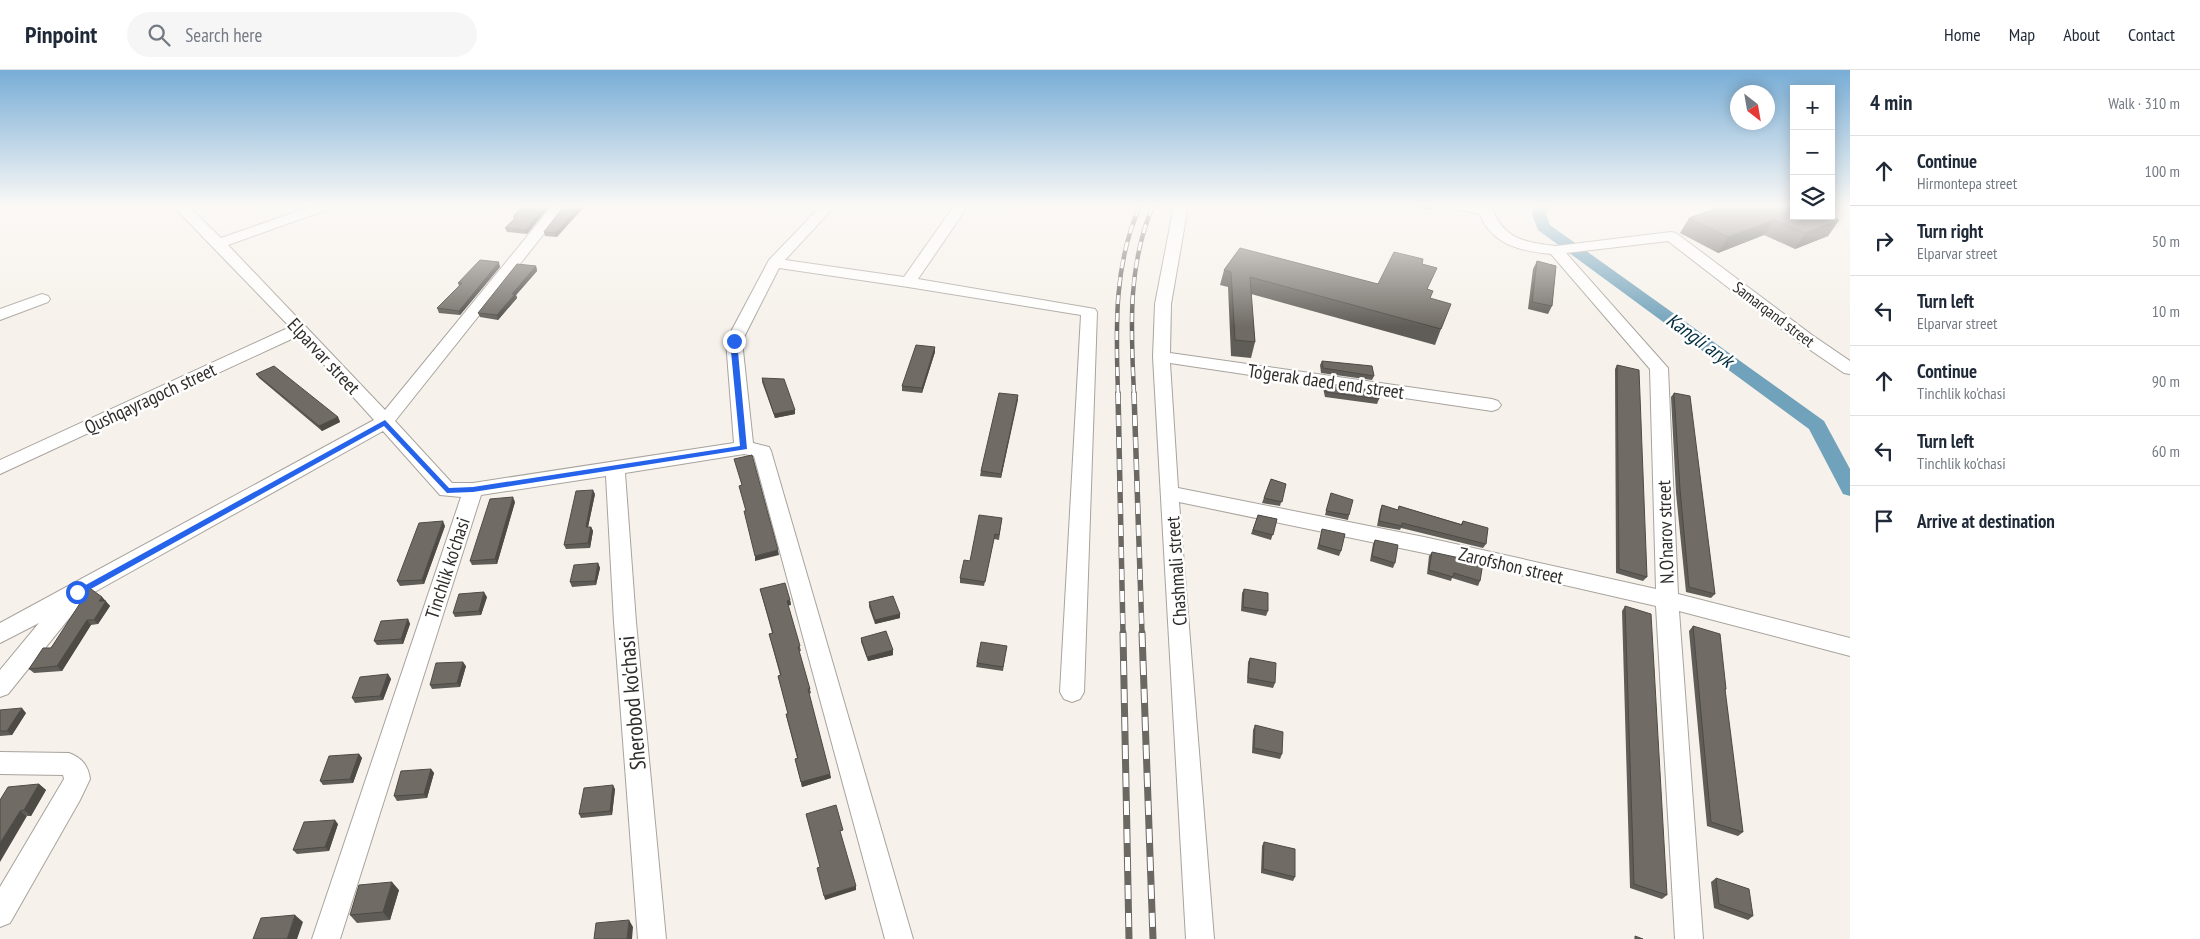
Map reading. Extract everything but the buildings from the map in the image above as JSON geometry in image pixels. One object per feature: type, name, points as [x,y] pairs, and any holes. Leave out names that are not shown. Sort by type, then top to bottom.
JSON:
[{"type":"street","name":"Elparvar street","points":[[222,247],[447,490],[473,490]]},
{"type":"street","points":[[0,634],[385,422],[526,247]]},
{"type":"street","points":[[744,448],[734,341],[774,263],[790,247]]},
{"type":"street","points":[[908,282],[933,247]]},
{"type":"street","name":"Chashmali street","points":[[1174,247],[1163,304],[1161,357],[1200,939]]},
{"type":"street","points":[[1524,247],[1556,250]]},
{"type":"street","name":"Samarqand street","points":[[1556,250],[1578,247]]},
{"type":"street","name":"Samarqand street","points":[[1685,247],[1806,339],[1850,369]]},
{"type":"street","name":"N.O'narov street","points":[[1556,250],[1659,368],[1667,600],[1689,939]]},
{"type":"street","points":[[774,263],[908,282],[1089,312],[1072,692]]},
{"type":"street","points":[[0,315],[42,299]]},
{"type":"street","name":"Qushqayragoch street","points":[[0,468],[300,329]]},
{"type":"street","name":"To'gerak daed end street","points":[[1161,357],[1492,405]]},
{"type":"street","points":[[473,490],[744,448],[762,451],[899,939]]},
{"type":"street","name":"Sherobod ko'chasi","points":[[615,468],[625,622],[652,939]]},
{"type":"street","name":"Tinchlik ko'chasi","points":[[326,939],[473,490]]},
{"type":"street","name":"Zarofshon street","points":[[1170,493],[1424,545],[1667,600],[1850,647]]},
{"type":"street","points":[[0,687],[77,592]]},
{"type":"street","points":[[0,763],[69,764],[76,771],[77,779],[0,913]]},
{"type":"waterway","name":"Kangli aryk","points":[[1570,247],[1817,425],[1850,489]]},
{"type":"railway","points":[[1118,394],[1118,298],[1126,247]]},
{"type":"railway","points":[[1134,394],[1133,299],[1140,247]]},
{"type":"railway","points":[[1118,393],[1123,634]]},
{"type":"railway","points":[[1134,393],[1142,634]]},
{"type":"railway","points":[[1123,633],[1129,939]]},
{"type":"railway","points":[[1142,633],[1153,939]]},
{"type":"route","points":[[77,592],[385,422],[447,490],[473,490],[744,448],[734,341]]}]
